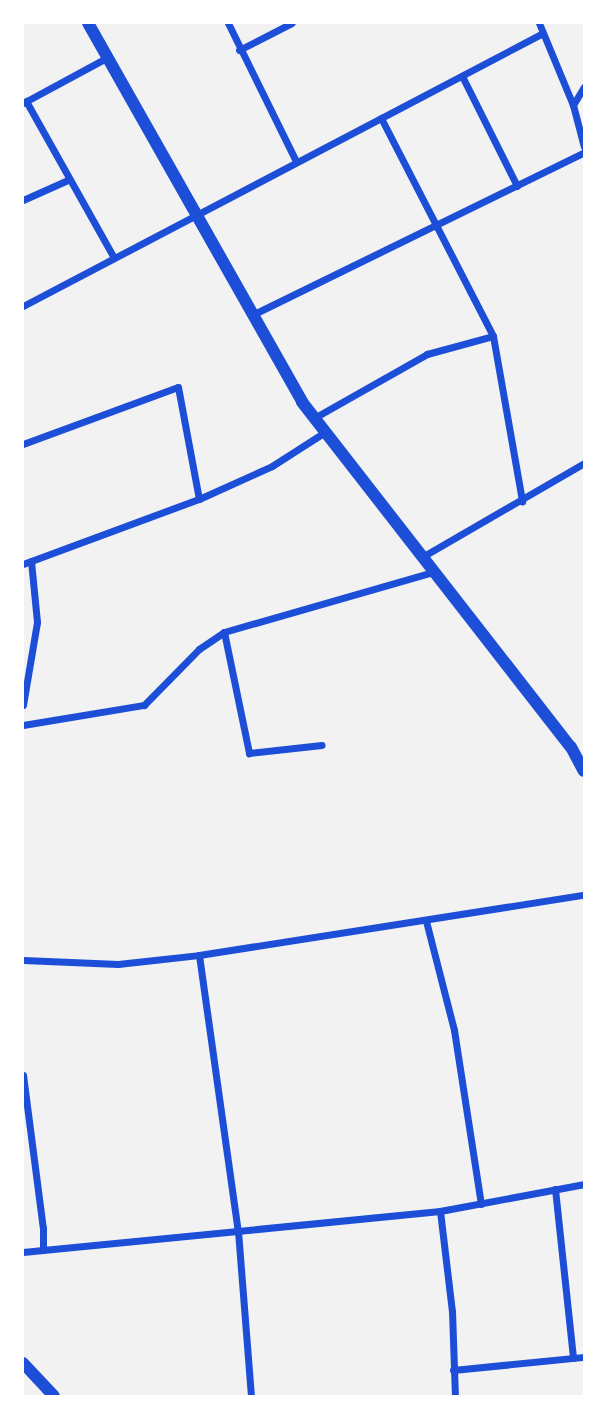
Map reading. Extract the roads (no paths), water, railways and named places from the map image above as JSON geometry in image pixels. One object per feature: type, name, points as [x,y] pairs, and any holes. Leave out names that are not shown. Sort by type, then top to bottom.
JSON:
[{"type":"street","points":[[88,23],[313,418],[571,747],[584,771]]},
{"type":"street","points":[[228,23],[295,159]]},
{"type":"street","points":[[239,50],[292,23]]},
{"type":"street","points":[[254,314],[438,227],[584,150],[573,105],[539,23]]},
{"type":"street","points":[[23,306],[295,159],[381,118],[543,33]]},
{"type":"street","points":[[108,57],[24,102],[114,258]]},
{"type":"street","points":[[462,76],[517,186]]},
{"type":"street","points":[[573,105],[584,87]]},
{"type":"street","points":[[381,118],[493,336],[522,501]]},
{"type":"street","points":[[23,200],[68,180]]},
{"type":"street","points":[[313,418],[426,354],[493,336]]},
{"type":"street","points":[[23,444],[178,387],[199,499]]},
{"type":"street","points":[[23,564],[199,499],[272,466],[325,432]]},
{"type":"street","points":[[422,558],[583,467]]},
{"type":"street","points":[[23,705],[37,622],[31,561]]},
{"type":"street","points":[[23,725],[145,705],[199,649],[224,632],[433,572]]},
{"type":"street","points":[[224,632],[249,753],[322,745]]},
{"type":"street","points":[[23,960],[118,964],[200,955],[584,895]]},
{"type":"street","points":[[426,921],[454,1030],[481,1204]]},
{"type":"street","points":[[200,955],[238,1231],[251,1396]]},
{"type":"street","points":[[23,1075],[43,1250]]},
{"type":"street","points":[[23,1252],[440,1211],[584,1184]]},
{"type":"street","points":[[555,1189],[573,1358]]},
{"type":"street","points":[[440,1211],[452,1311],[455,1396]]},
{"type":"street","points":[[453,1370],[584,1357]]},
{"type":"street","points":[[23,1363],[54,1396]]}]
